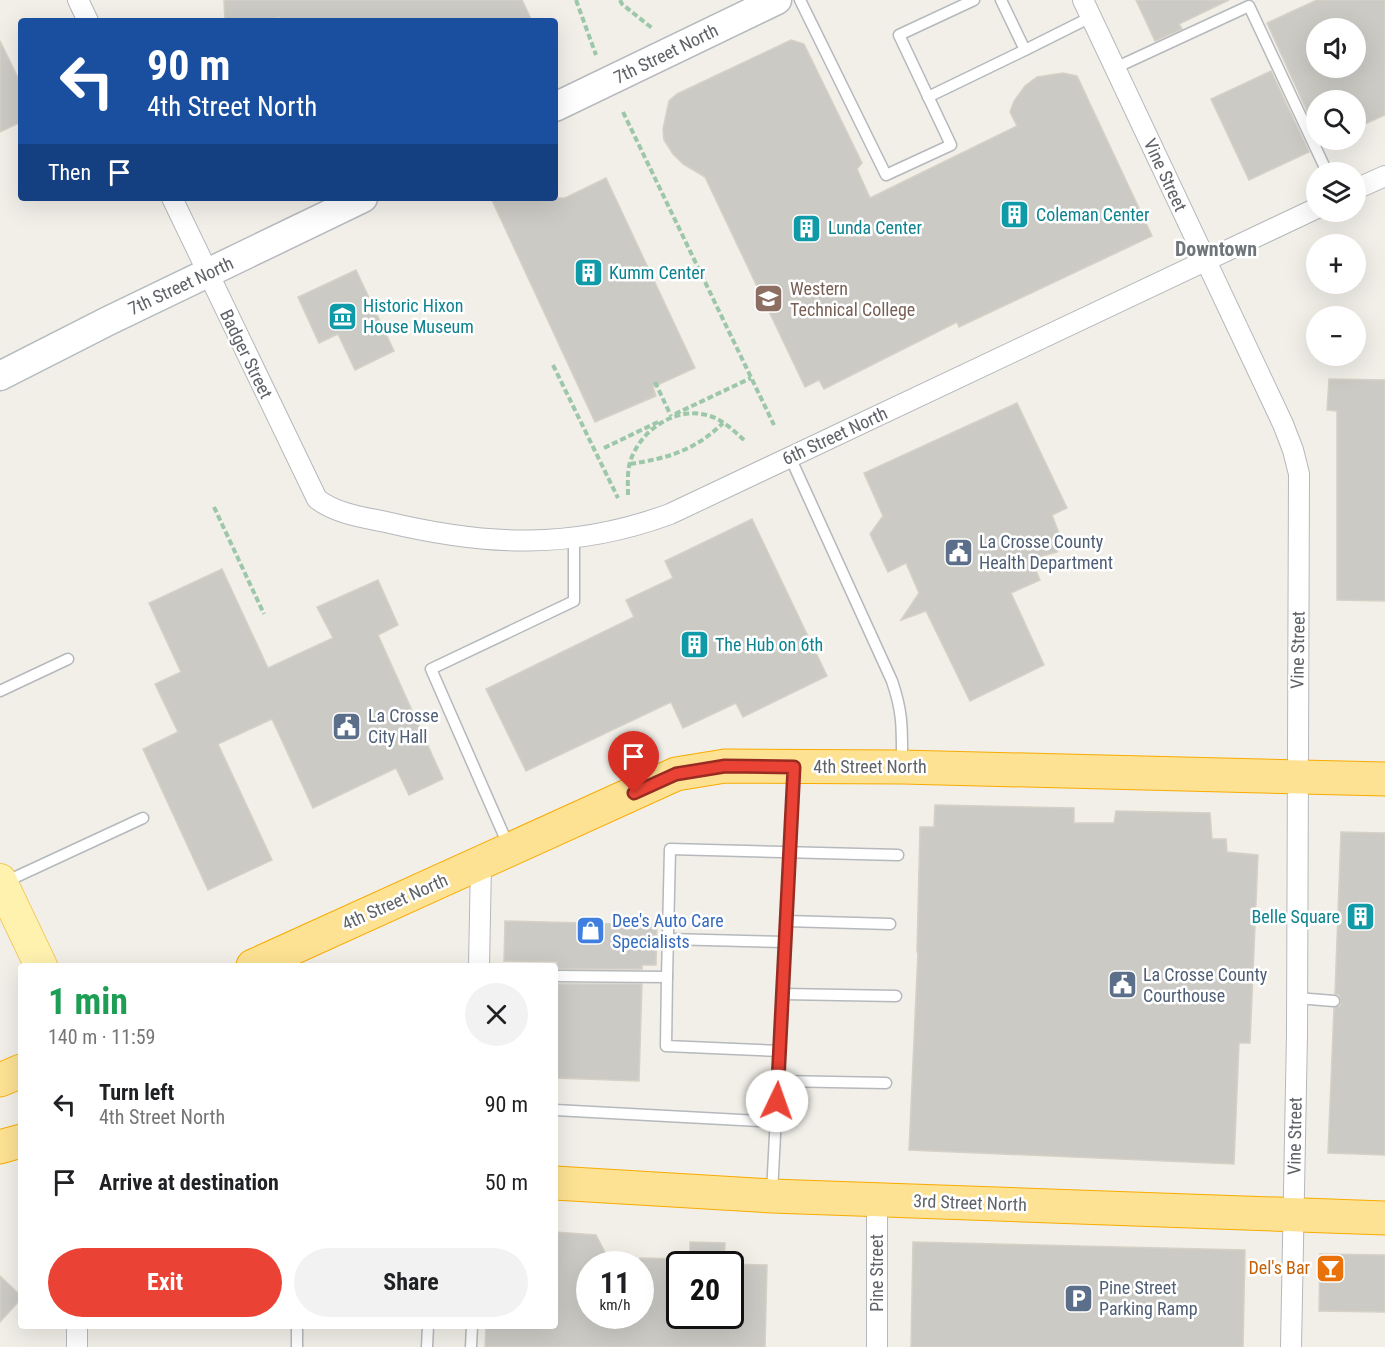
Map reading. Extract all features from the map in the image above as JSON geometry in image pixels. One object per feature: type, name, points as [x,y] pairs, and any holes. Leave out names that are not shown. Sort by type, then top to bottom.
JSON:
[{"type":"highway","name":"4th Street North","points":[[260,963],[676,774],[725,766],[902,767],[1385,779]]},
{"type":"highway","points":[[0,1080],[18,1072]]},
{"type":"highway","points":[[0,1105],[18,1097]]},
{"type":"highway","points":[[0,1147],[18,1142]]},
{"type":"highway","name":"3rd Street North","points":[[558,1182],[772,1196],[1385,1218]]},
{"type":"main road","name":"7th Street North","points":[[558,106],[777,0]]},
{"type":"main road","name":"7th Street North","points":[[0,376],[108,321],[357,201]]},
{"type":"main road","points":[[1,881],[40,963]]},
{"type":"street","points":[[78,0],[87,18]]},
{"type":"street","name":"Vine Street","points":[[1087,9],[1283,424],[1299,474],[1297,998],[1291,1347]]},
{"type":"street","points":[[1366,185],[1385,176]]},
{"type":"street","name":"Badger Street","points":[[173,201],[317,499],[326,506]]},
{"type":"street","name":"6th Street North","points":[[326,506],[337,511],[424,532],[459,537],[527,542],[616,531],[661,517],[1306,213]]},
{"type":"street","points":[[479,963],[496,857]]},
{"type":"street","name":"Pine Street","points":[[877,1199],[877,1347]]},
{"type":"street","points":[[76,1347],[77,1329]]},
{"type":"lane","points":[[800,0],[886,175],[951,145],[899,35],[974,0]]},
{"type":"lane","points":[[1000,0],[1025,50]]},
{"type":"lane","points":[[1115,68],[1249,6],[1322,162]]},
{"type":"lane","points":[[928,97],[1025,50],[1087,9]]},
{"type":"lane","points":[[790,457],[892,681],[903,721],[902,767]]},
{"type":"lane","points":[[496,857],[431,669],[574,601],[574,538]]},
{"type":"lane","points":[[0,691],[68,659]]},
{"type":"lane","points":[[772,1196],[794,767]]},
{"type":"lane","points":[[1,881],[143,818]]},
{"type":"lane","points":[[780,1051],[666,1047],[670,849],[898,855]]},
{"type":"lane","points":[[786,921],[890,924]]},
{"type":"lane","points":[[668,939],[786,942]]},
{"type":"lane","points":[[558,976],[667,977]]},
{"type":"lane","points":[[783,994],[896,996]]},
{"type":"lane","points":[[1297,998],[1334,1001]]},
{"type":"lane","points":[[778,1081],[886,1083]]},
{"type":"lane","points":[[558,1110],[776,1122]]},
{"type":"lane","points":[[297,1329],[297,1347]]},
{"type":"lane","points":[[427,1347],[428,1329]]},
{"type":"lane","points":[[471,1347],[472,1329]]},
{"type":"path","points":[[576,0],[596,55]]},
{"type":"path","points":[[620,0],[652,28]]},
{"type":"path","points":[[623,112],[774,425]]},
{"type":"path","points":[[553,365],[618,498]]},
{"type":"path","points":[[604,448],[751,378]]},
{"type":"path","points":[[656,382],[671,416]]},
{"type":"path","points":[[628,495],[627,474],[633,453],[650,430],[671,416],[702,414],[711,416],[744,440]]},
{"type":"path","points":[[629,464],[682,452],[699,444],[723,423]]},
{"type":"path","points":[[214,507],[264,614]]},
{"type":"building","points":[[224,0],[522,0],[531,18],[279,17],[225,18]]},
{"type":"building","points":[[1136,0],[1229,0],[1179,24],[1182,29],[1155,41]]},
{"type":"building","points":[[1317,0],[1385,0],[1385,115],[1366,124],[1366,90],[1306,90],[1306,109],[1267,23]]},
{"type":"building","points":[[791,40],[804,44],[862,163],[857,169],[870,198],[1017,126],[1010,112],[1014,101],[1025,86],[1037,77],[1063,73],[1077,76],[1152,236],[959,327],[957,322],[824,389],[819,380],[805,387],[705,177],[683,164],[673,154],[664,140],[663,129],[669,101],[677,94]]},
{"type":"building","points":[[0,41],[18,78],[18,123],[0,132]]},
{"type":"building","points":[[1271,71],[1306,150],[1309,152],[1249,180],[1211,99]]},
{"type":"building","name":"Kumm Center","points":[[606,178],[695,368],[653,387],[656,396],[595,422],[492,201],[558,201],[558,198],[565,198]]},
{"type":"building","name":"Historic Hixon House Museum","points":[[356,270],[394,351],[355,370],[338,334],[319,343],[298,297]]},
{"type":"building","points":[[1329,379],[1385,380],[1385,601],[1337,600],[1337,411],[1327,410]]},
{"type":"building","name":"La Crosse County Health Department","points":[[1017,403],[1067,508],[1052,515],[1062,541],[1060,548],[1057,552],[1031,559],[1040,580],[1011,593],[1044,665],[970,701],[926,611],[901,620],[919,593],[906,563],[888,572],[870,534],[883,516],[864,473]]},
{"type":"building","name":"The Hub on 6th","points":[[752,519],[827,676],[743,717],[736,703],[683,728],[671,702],[526,771],[486,689],[634,617],[626,600],[673,578],[665,561]]},
{"type":"building","name":"La Crosse City Hall","points":[[222,569],[268,668],[333,638],[317,607],[378,580],[398,625],[378,635],[443,779],[409,795],[396,768],[313,808],[272,719],[218,744],[272,860],[208,890],[143,749],[178,732],[155,684],[181,672],[149,603]]},
{"type":"building","name":"La Crosse County Courthouse","points":[[935,805],[1074,808],[1074,823],[1114,823],[1116,811],[1210,813],[1212,839],[1226,839],[1227,852],[1258,855],[1250,1043],[1239,1043],[1234,1164],[909,1150],[918,952],[920,827],[934,827]]},
{"type":"building","name":"Belle Square","points":[[1341,832],[1385,833],[1385,1155],[1328,1153],[1334,1008],[1340,1006],[1341,1001],[1339,995],[1335,994]]},
{"type":"building","points":[[505,921],[657,925],[656,965],[642,965],[642,969],[558,969],[557,962],[504,961]]},
{"type":"building","points":[[558,984],[642,984],[639,1081],[558,1078]]},
{"type":"building","points":[[558,1232],[596,1235],[604,1251],[576,1251],[576,1329],[654,1329],[654,1258],[666,1259],[666,1329],[744,1329],[744,1264],[767,1265],[765,1347],[485,1347],[486,1329],[558,1329]]},
{"type":"building","points":[[690,1242],[725,1243],[725,1251],[690,1251]]},
{"type":"building","name":"Pine Street Parking Ramp","points":[[913,1242],[1245,1250],[1243,1347],[911,1347]]},
{"type":"building","points":[[1320,1254],[1385,1255],[1385,1312],[1319,1311]]},
{"type":"building","points":[[0,1276],[18,1293],[18,1302],[0,1322]]},
{"type":"place","name":"Coleman Center","points":[[1015,215]]},
{"type":"place","name":"Lunda Center","points":[[807,228]]},
{"type":"place","name":"Kumm Center","points":[[588,273]]},
{"type":"place","name":"Western Technical College","points":[[769,299]]},
{"type":"place","name":"Historic Hixon House Museum","points":[[342,316]]},
{"type":"place","name":"La Crosse County Health Department","points":[[958,552]]},
{"type":"place","name":"The Hub on 6th","points":[[694,645]]},
{"type":"place","name":"La Crosse City Hall","points":[[347,726]]},
{"type":"place","name":"Belle Square","points":[[1361,917]]},
{"type":"place","name":"Dee's Auto Care Specialists","points":[[591,931]]},
{"type":"place","name":"La Crosse County Courthouse","points":[[1122,985]]},
{"type":"place","name":"Del's Bar","points":[[1331,1268]]},
{"type":"place","name":"Pine Street Parking Ramp","points":[[1078,1298]]},
{"type":"district","name":"Downtown","points":[[1216,249]]},
{"type":"route","points":[[634,793],[676,774],[725,766],[794,767],[777,1101]]}]
